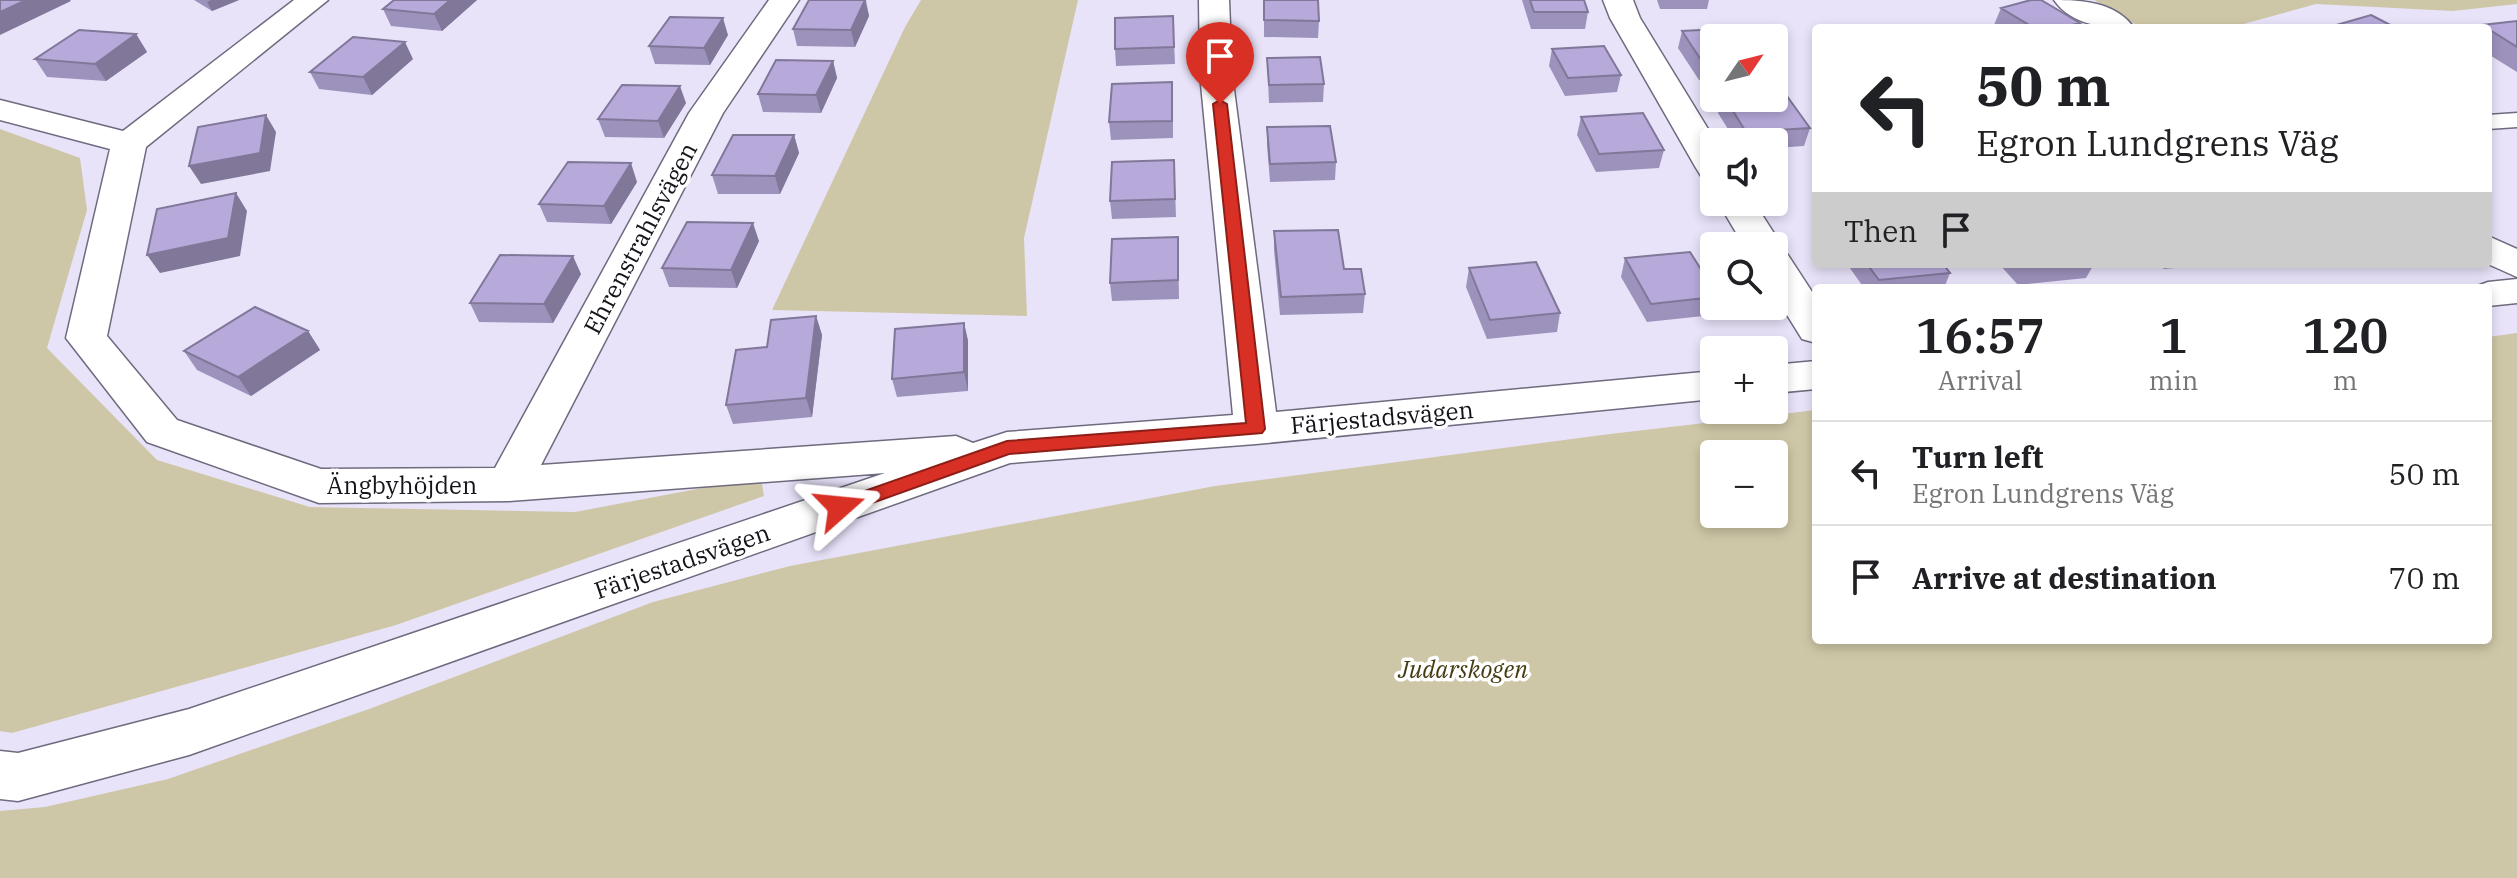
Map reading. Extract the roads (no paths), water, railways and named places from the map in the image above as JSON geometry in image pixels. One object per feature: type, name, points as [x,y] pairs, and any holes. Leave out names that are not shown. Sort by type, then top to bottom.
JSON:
[{"type":"street","points":[[0,110],[129,143],[313,0]]},
{"type":"street","name":"Ehrenstrahlsvägen","points":[[509,484],[706,113],[784,0]]},
{"type":"street","points":[[1214,0],[1216,74],[1256,429]]},
{"type":"street","points":[[1618,0],[1625,18],[1700,144]]},
{"type":"street","points":[[2069,0],[2111,24]]},
{"type":"street","name":"Ängbyhöjden","points":[[129,143],[86,338],[162,431],[319,486],[509,484],[1007,448]]},
{"type":"street","points":[[2492,250],[2517,265]]},
{"type":"street","points":[[1788,285],[1812,324]]},
{"type":"street","points":[[2492,294],[2517,291]]},
{"type":"street","points":[[1788,378],[1812,375]]},
{"type":"street","name":"Färjestadsvägen","points":[[0,775],[18,777],[189,732],[1007,448],[1256,429],[1700,386]]},
{"type":"lane","points":[[2492,122],[2517,120]]},
{"type":"park label","name":"Judarskogen","points":[[1463,669]]}]
